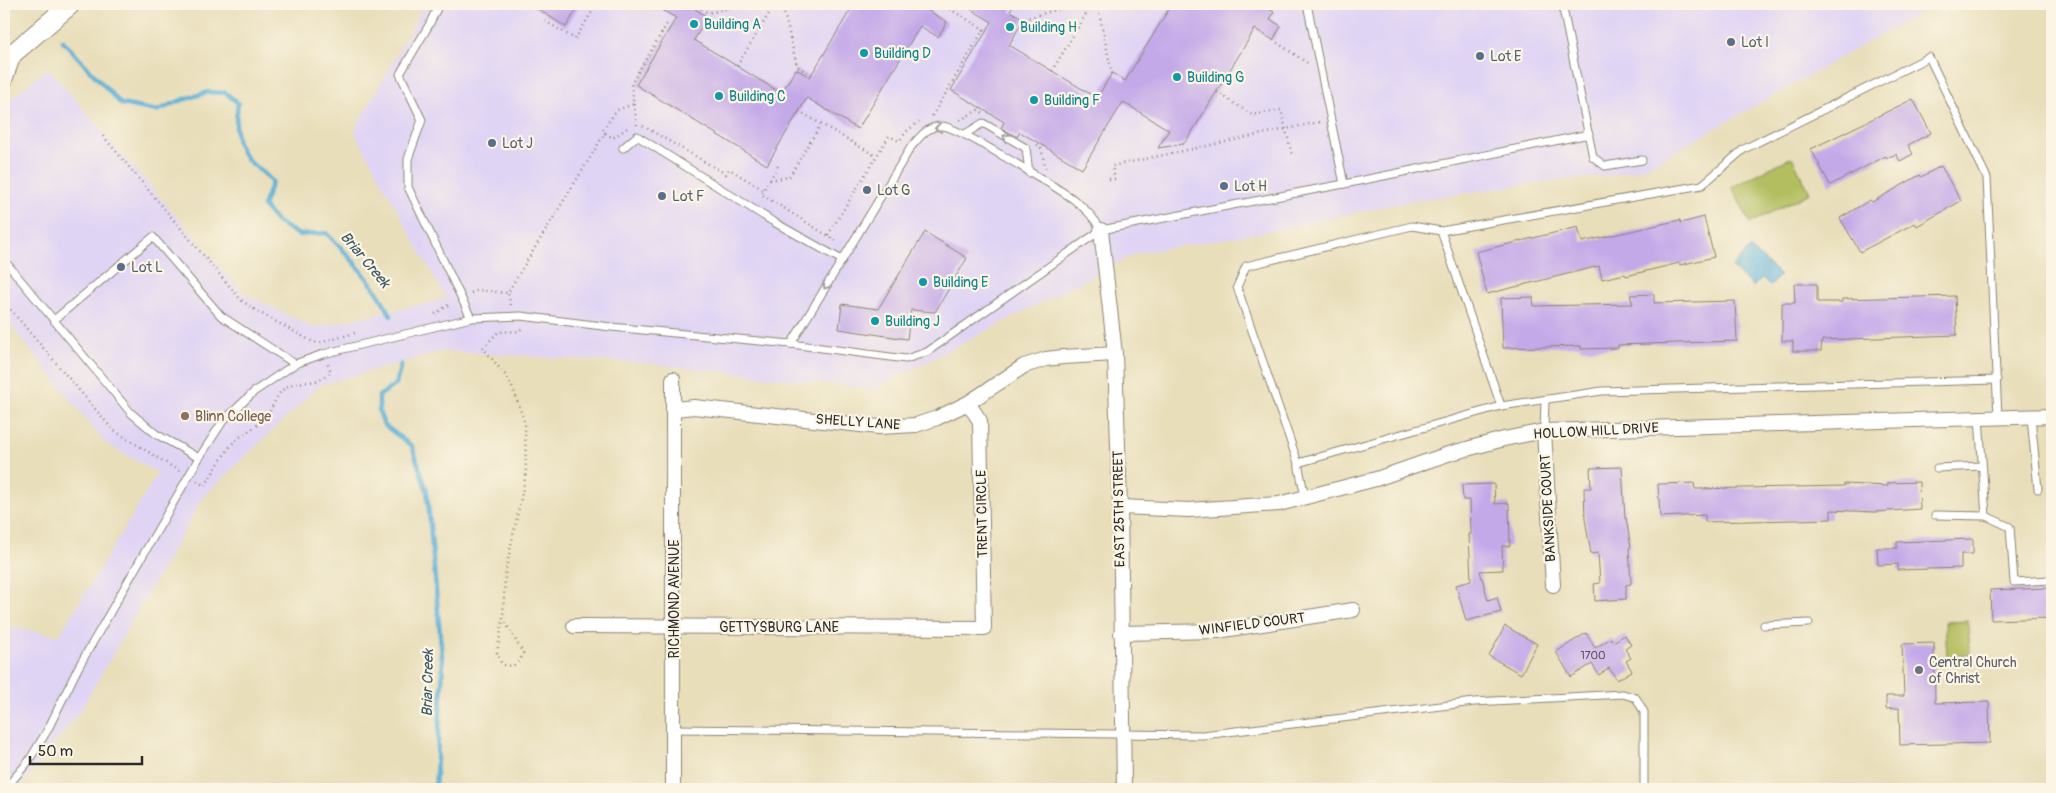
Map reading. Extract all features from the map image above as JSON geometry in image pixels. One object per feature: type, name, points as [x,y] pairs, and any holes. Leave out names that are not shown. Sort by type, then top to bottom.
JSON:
[{"type":"main road","points":[[4,61],[71,4]]},
{"type":"street","name":"EAST 25TH STREET","points":[[1101,230],[1115,354],[1120,507],[1124,789]]},
{"type":"street","name":"SHELLY LANE","points":[[674,409],[694,407],[879,427],[916,425],[937,418],[968,403],[1024,366],[1046,359],[1115,354]]},
{"type":"street","name":"RICHMOND AVENUE","points":[[673,379],[673,789]]},
{"type":"street","name":"TRENT CIRCLE","points":[[968,403],[980,421],[984,628]]},
{"type":"street","name":"HOLLOW HILL DRIVE","points":[[1120,507],[1189,510],[1279,504],[1376,479],[1448,454],[1504,439],[1544,431],[2052,416]]},
{"type":"street","name":"BANKSIDE COURT","points":[[1544,431],[1553,585]]},
{"type":"street","name":"WINFIELD COURT","points":[[1121,633],[1217,631],[1353,610]]},
{"type":"street","name":"GETTYSBURG LANE","points":[[574,626],[984,628]]},
{"type":"lane","points":[[439,4],[400,74],[422,120],[408,159],[408,187],[471,318]]},
{"type":"lane","points":[[1307,4],[1344,184]]},
{"type":"lane","points":[[1562,4],[1593,157],[1605,166],[1642,160]]},
{"type":"lane","points":[[4,88],[7,85],[21,46]]},
{"type":"lane","points":[[1305,497],[1298,463],[1237,287],[1246,266],[1412,226],[1441,231],[1702,185],[1744,150],[1929,57],[1987,178],[1998,417]]},
{"type":"lane","points":[[965,134],[983,123],[1026,148],[1029,173]]},
{"type":"lane","points":[[791,344],[911,147],[924,132],[943,126],[965,134],[1072,199],[1093,216],[1101,230]]},
{"type":"lane","points":[[5,789],[28,762],[48,731],[78,668],[199,458],[223,421],[255,391],[295,364],[323,354],[471,318],[521,316],[611,327],[791,344],[906,359],[927,352],[1101,230],[1344,184],[1589,134]]},
{"type":"lane","points":[[623,148],[637,136],[772,221],[842,260]]},
{"type":"lane","points":[[1441,231],[1501,406]]},
{"type":"lane","points":[[54,320],[153,236],[221,316],[295,364]]},
{"type":"lane","points":[[4,260],[131,413],[156,434],[199,458]]},
{"type":"lane","points":[[1298,463],[1501,406],[1602,391],[1997,380]]},
{"type":"lane","points":[[1544,431],[1545,400]]},
{"type":"lane","points":[[2031,417],[2038,489]]},
{"type":"lane","points":[[1979,418],[1986,516]]},
{"type":"lane","points":[[1937,468],[1982,466]]},
{"type":"lane","points":[[2052,508],[2052,516]]},
{"type":"lane","points":[[1935,515],[1986,516],[2010,527],[2014,582],[2052,580]]},
{"type":"lane","points":[[1764,625],[1809,623]]},
{"type":"lane","points":[[674,729],[1203,735],[1474,702],[1623,694],[1636,698],[1644,712],[1644,789]]},
{"type":"path","points":[[545,21],[575,39],[597,4]]},
{"type":"path","points":[[697,6],[708,13],[748,4]]},
{"type":"path","points":[[737,66],[775,4]]},
{"type":"path","points":[[782,4],[797,66],[811,75]]},
{"type":"path","points":[[932,116],[985,30],[941,4]]},
{"type":"path","points":[[1024,19],[1076,4]]},
{"type":"path","points":[[1052,70],[1092,4]]},
{"type":"path","points":[[1097,4],[1112,73]]},
{"type":"path","points":[[1269,9],[1272,4]]},
{"type":"path","points":[[637,125],[631,84],[667,24]]},
{"type":"path","points":[[1273,40],[1321,71]]},
{"type":"path","points":[[1305,55],[1309,73]]},
{"type":"path","points":[[1217,92],[1252,115],[1282,110],[1292,155]]},
{"type":"path","points":[[634,104],[617,110],[602,131],[614,138],[623,130],[637,125],[648,128],[726,174],[729,169],[764,190]]},
{"type":"path","points":[[956,118],[961,120],[978,110],[986,114]]},
{"type":"path","points":[[799,111],[876,156]]},
{"type":"path","points":[[1108,180],[1115,178],[1112,166],[1319,122],[1317,112]]},
{"type":"path","points":[[828,235],[889,136],[899,141],[915,124],[932,116],[938,116]]},
{"type":"path","points":[[770,180],[788,177],[821,124]]},
{"type":"path","points":[[511,305],[508,293],[605,133]]},
{"type":"path","points":[[103,136],[241,300],[255,310],[313,342],[319,343],[359,333]]},
{"type":"path","points":[[1034,143],[1041,148],[1048,172]]},
{"type":"path","points":[[778,166],[761,194],[838,242]]},
{"type":"path","points":[[470,294],[478,290],[508,293]]},
{"type":"path","points":[[4,302],[113,430],[205,486],[234,443],[268,415],[280,393],[292,384],[316,382],[324,378],[331,372],[327,363]]},
{"type":"path","points":[[427,318],[450,304]]},
{"type":"path","points":[[503,618],[523,653],[520,660],[513,666],[505,665],[498,658],[497,653],[503,618],[506,574],[526,474],[524,424],[514,391],[506,376],[482,348],[498,332],[520,331],[522,327]]},
{"type":"shaded area","name":"Blinn College","points":[[425,4],[1935,4],[1647,167],[1614,175],[1542,182],[1404,202],[1271,231],[1137,253],[874,389],[645,363],[443,351],[320,385],[204,496],[79,713],[18,789],[4,789],[4,626],[59,636],[158,473],[105,443],[4,316],[4,105],[48,68],[243,293],[314,328],[446,299],[354,131]]},
{"type":"green space","points":[[1792,157],[1810,193],[1750,223],[1732,187]]},
{"type":"green space","points":[[1968,621],[1970,655],[1947,656],[1945,622]]},
{"type":"water","points":[[1750,248],[1780,275],[1770,286],[1762,278],[1753,287],[1732,267]]},
{"type":"building","points":[[530,4],[580,4],[566,27]]},
{"type":"building","points":[[652,4],[698,4],[695,9],[708,17],[694,40],[781,93],[796,69],[810,77],[854,4],[917,4],[947,22],[938,37],[920,26],[858,129],[807,98],[767,165],[636,85],[676,18]]},
{"type":"building","points":[[962,4],[1015,4],[1010,11],[1024,19],[1009,45],[1097,98],[1112,73],[1125,81],[1172,4],[1260,4],[1274,12],[1270,19],[1281,26],[1273,40],[1255,29],[1183,144],[1158,148],[1169,130],[1123,102],[1082,169],[1020,132],[1017,137],[1001,128],[1004,122],[951,90],[992,22]]},
{"type":"building","points":[[1913,99],[1931,133],[1908,145],[1913,154],[1900,161],[1896,154],[1887,158],[1886,156],[1830,185],[1811,149]]},
{"type":"building","points":[[1941,166],[1961,201],[1917,226],[1915,223],[1860,252],[1840,218],[1870,200],[1872,202],[1920,175],[1921,177]]},
{"type":"building","points":[[1704,217],[1714,257],[1680,265],[1679,263],[1626,276],[1625,274],[1602,279],[1599,266],[1487,294],[1476,252],[1578,227],[1582,242],[1680,220],[1681,223]]},
{"type":"building","name":"Building E","points":[[925,232],[967,258],[935,312],[911,310],[907,339],[839,329],[842,304],[878,309]]},
{"type":"building","points":[[1794,284],[1817,284],[1817,302],[1842,302],[1842,299],[1955,296],[1957,335],[1822,340],[1821,351],[1793,351],[1793,341],[1782,341],[1782,303],[1795,303]]},
{"type":"building","points":[[1654,294],[1654,303],[1735,301],[1737,341],[1618,345],[1618,348],[1581,349],[1581,346],[1503,348],[1501,298],[1533,297],[1534,306],[1633,304],[1630,295]]},
{"type":"building","points":[[1622,467],[1625,519],[1631,547],[1629,548],[1631,584],[1626,585],[1626,599],[1595,601],[1594,584],[1600,583],[1598,553],[1591,554],[1585,519],[1584,488],[1591,488],[1590,468]]},
{"type":"building","points":[[1919,482],[1920,509],[1874,512],[1831,510],[1831,519],[1705,522],[1705,515],[1660,517],[1658,484],[1694,483],[1695,489],[1844,486],[1844,484],[1888,486],[1888,483]]},
{"type":"building","points":[[1494,484],[1495,504],[1509,503],[1510,546],[1502,546],[1503,570],[1480,571],[1488,600],[1497,597],[1501,612],[1466,621],[1456,585],[1471,581],[1470,500],[1463,500],[1462,485]]},
{"type":"building","points":[[1973,539],[1973,554],[1961,554],[1961,568],[1898,570],[1898,564],[1878,565],[1877,548],[1897,548],[1897,542]]},
{"type":"building","points":[[2052,588],[2052,618],[1991,620],[1990,590]]},
{"type":"building","points":[[1505,626],[1537,644],[1521,674],[1489,656]]},
{"type":"building","points":[[1586,633],[1595,648],[1611,638],[1613,642],[1625,635],[1631,645],[1625,649],[1631,658],[1626,661],[1632,671],[1617,680],[1609,668],[1599,675],[1592,664],[1571,677],[1556,652]]},
{"type":"building","name":"Central Church of Christ","points":[[1934,643],[1935,703],[1989,702],[1990,743],[1900,745],[1899,708],[1886,709],[1886,696],[1904,696],[1902,644]]},
{"type":"waterway","name":"Briar Creek","points":[[63,41],[121,104],[157,111],[179,101],[208,92],[226,93],[238,103],[236,135],[241,150],[252,164],[272,182],[263,206],[277,222],[299,235],[326,233],[362,272],[378,293],[391,316]]},
{"type":"waterway","name":"Briar Creek","points":[[401,364],[396,384],[379,396],[379,411],[384,425],[412,446],[427,491],[443,667],[435,789]]},
{"type":"place","name":"Building A","points":[[694,24]]},
{"type":"place","name":"Building H","points":[[1010,27]]},
{"type":"place","name":"Lot I","points":[[1731,42]]},
{"type":"place","name":"Building D","points":[[864,53]]},
{"type":"place","name":"Lot E","points":[[1480,56]]},
{"type":"place","name":"Building G","points":[[1177,77]]},
{"type":"place","name":"Building C","points":[[719,96]]},
{"type":"place","name":"Building F","points":[[1034,100]]},
{"type":"place","name":"Lot J","points":[[492,143]]},
{"type":"place","name":"Lot H","points":[[1224,186]]},
{"type":"place","name":"Lot G","points":[[867,190]]},
{"type":"place","name":"Lot F","points":[[662,196]]},
{"type":"place","name":"Lot L","points":[[121,267]]},
{"type":"place","name":"Building E","points":[[923,282]]},
{"type":"place","name":"Building J","points":[[875,321]]},
{"type":"place","name":"Blinn College","points":[[185,416]]},
{"type":"place","name":"Central Church of Christ","points":[[1919,670]]}]
